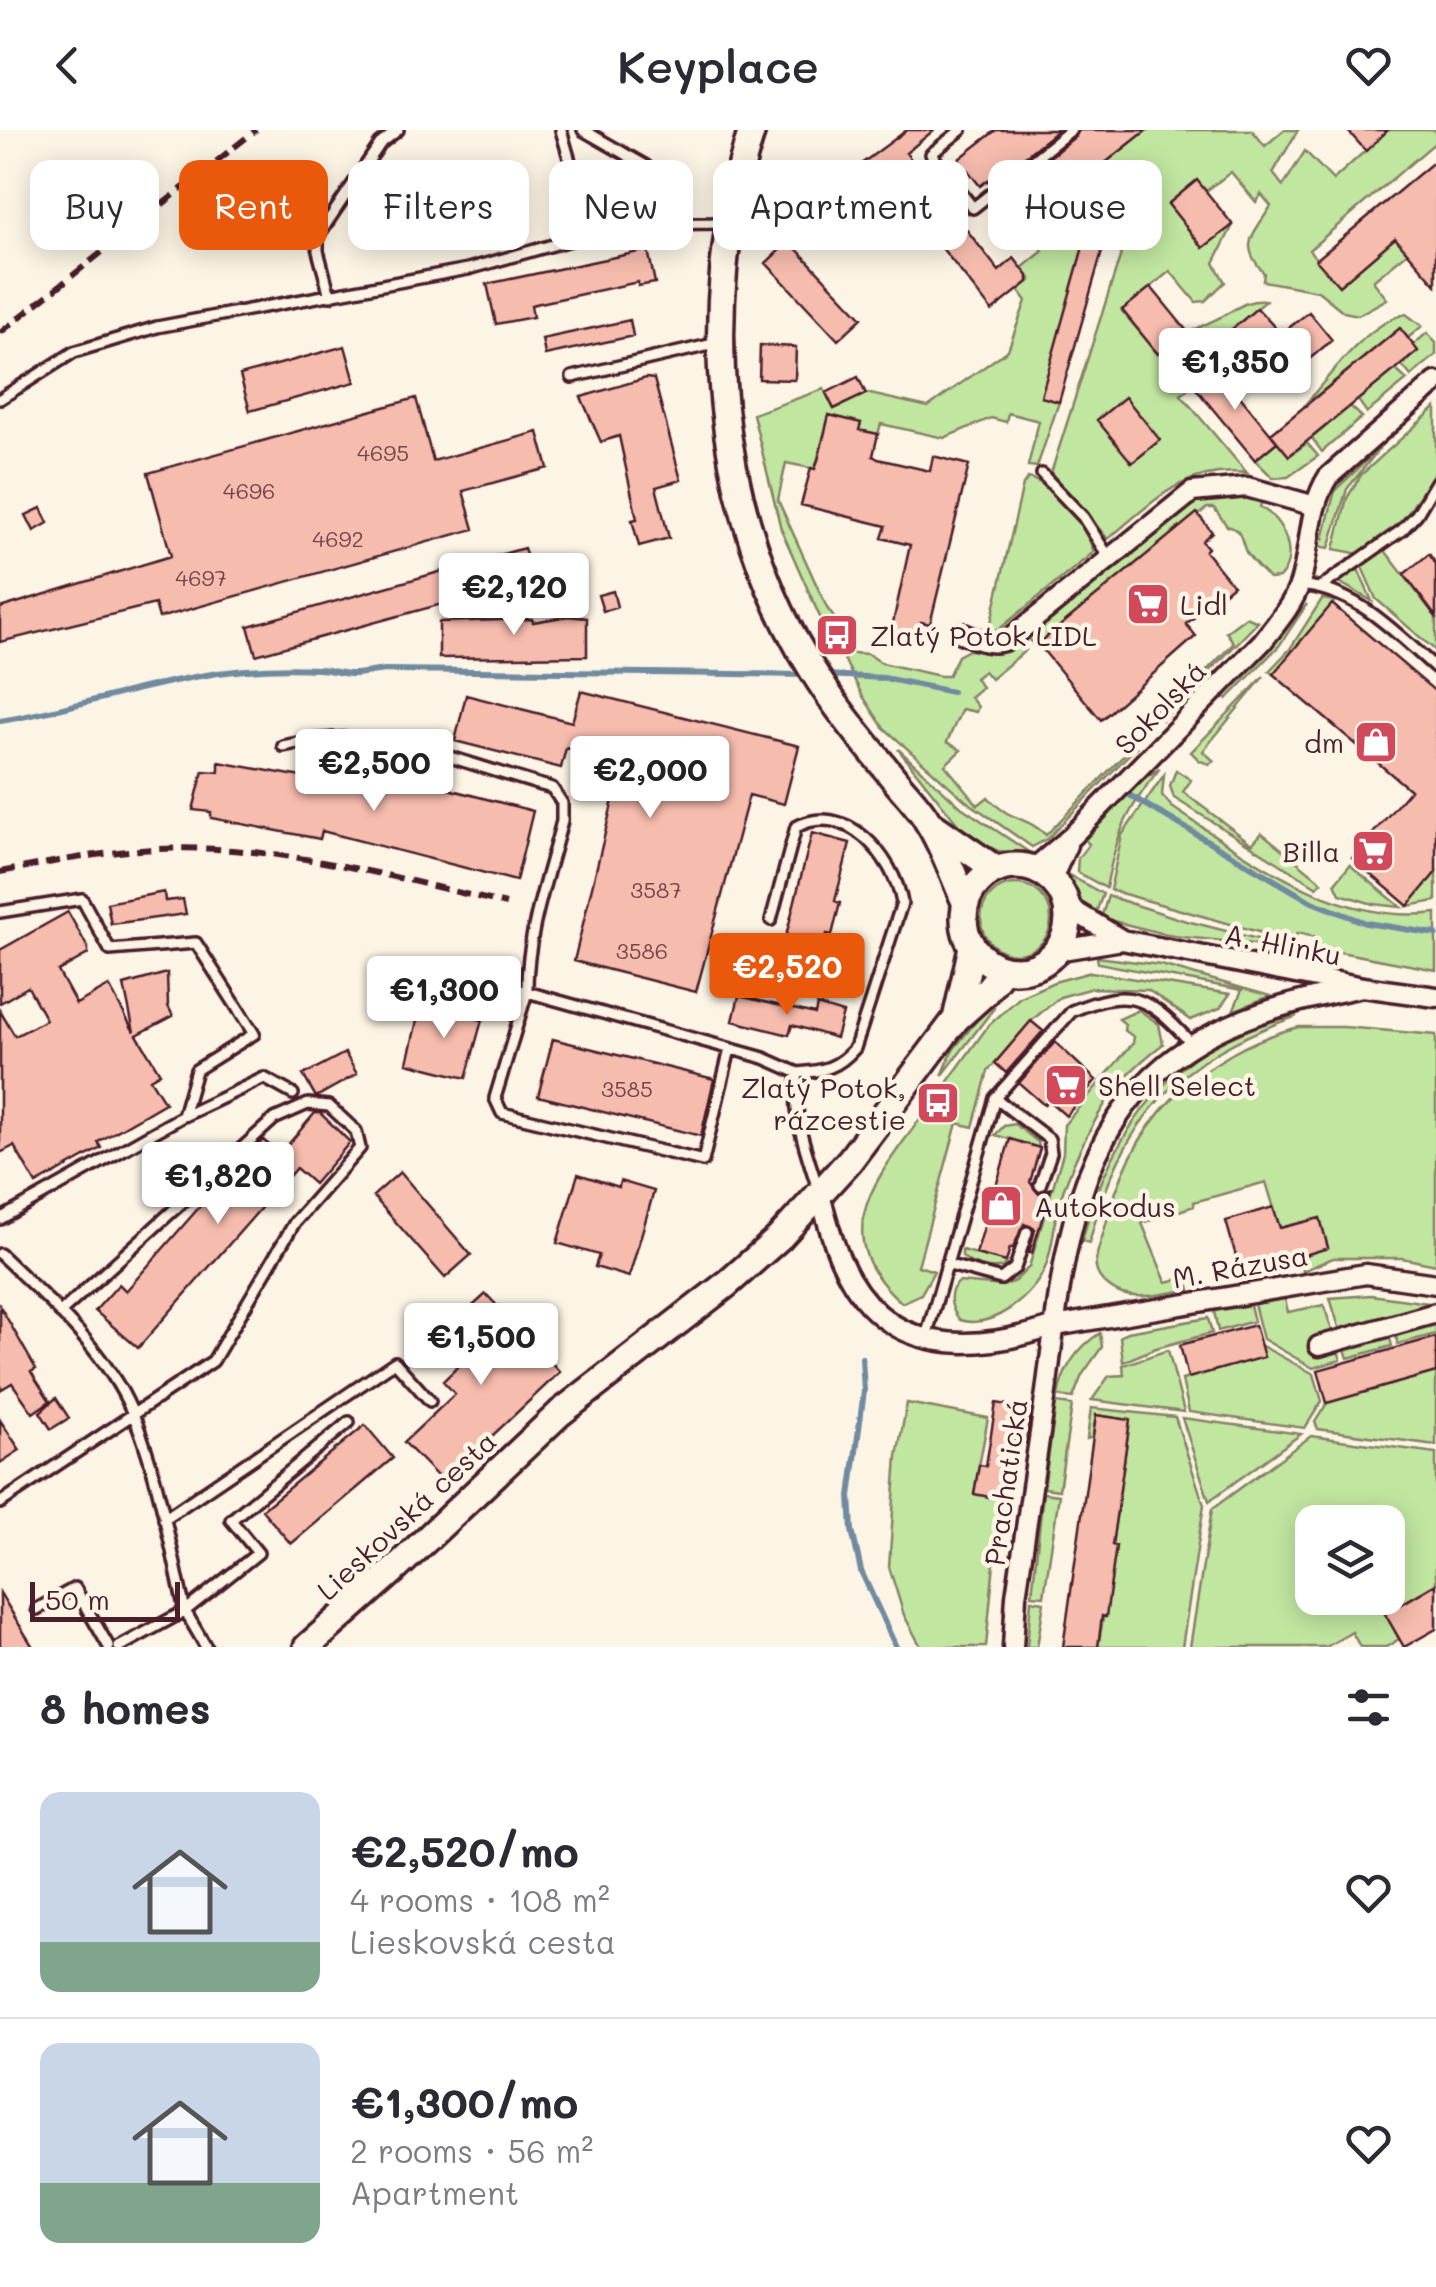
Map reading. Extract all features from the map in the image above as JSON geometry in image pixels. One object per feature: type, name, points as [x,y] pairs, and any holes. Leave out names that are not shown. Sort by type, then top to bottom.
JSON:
[{"type":"street","points":[[746,160],[752,130]]},
{"type":"street","points":[[730,250],[721,343],[727,426],[744,507],[768,580],[808,663],[929,823],[997,870]]},
{"type":"street","name":"Sokolská","points":[[1041,875],[1072,836],[1262,642],[1286,611],[1299,585],[1315,506],[1324,482],[1436,382]]},
{"type":"street","points":[[961,634],[988,643],[1003,643],[1192,492],[1246,487],[1315,506]]},
{"type":"street","name":"Lieskovská cesta","points":[[929,823],[966,904],[964,925],[972,947],[956,1020]]},
{"type":"street","points":[[966,904],[974,885],[997,870],[1011,867],[1041,875],[1066,906],[1122,940]]},
{"type":"street","points":[[972,947],[984,959],[1004,969],[1031,968],[1046,962],[1068,926],[1066,906]]},
{"type":"street","points":[[1056,951],[1122,940]]},
{"type":"street","name":"A. Hlinku","points":[[1122,940],[1363,988],[1436,997]]},
{"type":"street","name":"Lieskovská cesta","points":[[308,1647],[560,1412],[728,1283],[820,1196],[956,1020],[1004,969]]},
{"type":"street","name":"Prachatická","points":[[1013,1647],[1016,1596],[1062,1270],[1075,1213],[1104,1142],[1139,1090],[1193,1045],[1260,1012],[1363,988]]},
{"type":"street","points":[[820,1196],[840,1259],[866,1300],[898,1329],[925,1340],[974,1343],[1018,1338],[1055,1326]]},
{"type":"street","name":"M. Rázusa","points":[[1055,1326],[1366,1274],[1436,1284]]},
{"type":"street","points":[[1320,1346],[1436,1312]]},
{"type":"lane","points":[[330,296],[318,236],[380,144],[398,130]]},
{"type":"lane","points":[[561,130],[570,160]]},
{"type":"lane","points":[[583,130],[636,160]]},
{"type":"lane","points":[[962,130],[931,154],[973,208],[1071,130]]},
{"type":"lane","points":[[0,399],[74,352],[157,326],[468,269],[549,246]]},
{"type":"lane","points":[[572,377],[721,343]]},
{"type":"lane","points":[[1042,474],[1069,500],[1108,556]]},
{"type":"lane","points":[[1321,587],[1402,530],[1436,482]]},
{"type":"lane","points":[[1299,585],[1351,597],[1436,668]]},
{"type":"lane","points":[[283,746],[357,738],[404,746],[552,788],[562,802],[562,821],[531,944],[527,992],[495,1098],[502,1112],[703,1161],[730,1049]]},
{"type":"lane","points":[[451,970],[764,1058],[798,1073],[842,1063],[855,1048],[902,903],[900,888],[870,840],[824,817],[810,819],[796,826],[771,920]]},
{"type":"lane","points":[[0,912],[82,899],[110,950],[196,943],[254,1034],[196,1070],[183,1116]]},
{"type":"lane","points":[[925,1340],[995,1098],[1072,1011],[1129,997],[1151,1004],[1193,1045]]},
{"type":"lane","points":[[798,1073],[794,1098],[798,1125],[820,1196]]},
{"type":"lane","points":[[0,1219],[183,1116],[264,1078],[293,1094]]},
{"type":"lane","points":[[995,1098],[1049,1138],[1050,1153],[1040,1185]]},
{"type":"lane","points":[[0,1502],[213,1361],[295,1222],[360,1148],[356,1131],[329,1106],[308,1104],[274,1120],[60,1312]]},
{"type":"lane","points":[[946,1264],[1001,1279],[1015,1268],[1027,1232]]},
{"type":"lane","points":[[0,1254],[60,1312],[102,1361],[128,1402],[164,1519],[185,1610],[206,1647]]},
{"type":"lane","points":[[164,1519],[395,1362],[430,1401]]},
{"type":"lane","points":[[119,1647],[185,1610],[258,1553],[231,1520],[349,1422]]},
{"type":"lane","points":[[37,1608],[75,1588],[109,1647]]},
{"type":"green space","points":[[1147,130],[1252,130],[1265,146],[1284,130],[1298,130],[1273,173],[1283,186],[1305,151],[1333,180],[1388,130],[1436,130],[1436,142],[1309,250],[1339,286],[1436,203],[1436,229],[1373,281],[1387,299],[1358,315],[1344,312],[1318,291],[1263,281],[1264,273],[1250,247],[1271,206],[1261,194],[1256,202],[1231,172],[1206,191],[1196,181],[1168,204],[1203,247],[1233,225],[1214,263],[1225,282],[1205,301],[1196,302],[1170,271],[1122,311],[1158,354],[1188,333],[1242,305],[1266,301],[1230,331],[1241,344],[1181,395],[1247,473],[1225,472],[1187,481],[1155,500],[1108,539],[1051,473],[1122,250],[1162,250],[1162,160],[1109,160]]},
{"type":"green space","points":[[1096,250],[1041,397],[1059,402],[1037,467],[1028,466],[1039,421],[1008,413],[1006,422],[991,418],[944,438],[881,424],[878,434],[859,430],[860,423],[829,415],[815,469],[786,463],[778,500],[827,608],[849,638],[851,653],[948,676],[958,656],[969,650],[996,654],[1019,642],[1026,650],[991,679],[984,671],[975,678],[982,687],[970,697],[978,707],[976,712],[962,709],[947,742],[961,750],[945,765],[978,805],[988,797],[1003,811],[1046,835],[1129,750],[1120,741],[1126,737],[1136,747],[1047,839],[1032,847],[965,800],[883,727],[862,695],[838,647],[845,641],[836,625],[827,626],[820,617],[781,529],[753,414],[824,389],[834,409],[866,393],[928,407],[1008,350],[1026,301],[1018,290],[1031,280],[1022,268],[1043,251]]},
{"type":"green space","points":[[1406,314],[1422,326],[1408,338],[1399,329],[1304,406],[1363,339]]},
{"type":"green space","points":[[1427,333],[1436,343],[1436,355],[1411,376],[1402,365],[1418,351],[1413,345]]},
{"type":"green space","points":[[1395,369],[1407,380],[1367,413],[1358,400]]},
{"type":"green space","points":[[1350,406],[1362,417],[1322,452],[1312,438]]},
{"type":"green space","points":[[1436,407],[1436,471],[1400,525],[1359,554],[1334,549],[1347,498],[1361,475]]},
{"type":"green space","points":[[1277,442],[1289,456],[1307,443],[1318,456],[1288,477],[1273,478],[1255,460]]},
{"type":"green space","points":[[1380,448],[1347,489],[1329,548],[1318,546],[1335,490]]},
{"type":"green space","points":[[1028,478],[1049,489],[1068,508],[1094,552],[992,635],[989,631],[1023,485]]},
{"type":"green space","points":[[1229,496],[1262,501],[1260,507],[1282,529],[1288,559],[1279,578],[1269,579],[1248,556],[1238,533],[1227,526],[1214,508],[1207,508],[1035,647],[1027,636],[1179,512],[1205,498]]},
{"type":"green space","points":[[1383,548],[1436,617],[1436,651],[1376,599],[1361,565]]},
{"type":"green space","points":[[1357,567],[1372,601],[1339,582]]},
{"type":"green space","points":[[1322,599],[1335,601],[1273,674],[1269,671],[1290,649]]},
{"type":"green space","points":[[1307,604],[1279,646],[1227,699],[1224,696]]},
{"type":"green space","points":[[1246,617],[1258,622],[1162,720],[1155,705],[1163,698],[1172,706],[1234,643],[1226,632]]},
{"type":"green space","points":[[1264,676],[1203,751],[1214,761],[1200,761],[1191,752]]},
{"type":"green space","points":[[898,749],[961,807],[1030,853],[998,851],[968,837]]},
{"type":"green space","points":[[1160,768],[1124,824],[1106,888],[1077,872],[1078,858],[1089,844],[1085,840],[1142,780]]},
{"type":"green space","points":[[1176,770],[1191,780],[1183,792],[1252,844],[1262,833],[1322,882],[1317,887],[1174,798],[1170,786]]},
{"type":"green space","points":[[1164,775],[1162,795],[1172,807],[1296,884],[1364,909],[1399,914],[1436,913],[1436,970],[1313,947],[1315,937],[1297,933],[1294,942],[1110,890],[1122,835]]},
{"type":"green space","points":[[1350,865],[1401,907],[1340,894],[1335,883]]},
{"type":"green space","points":[[1436,872],[1436,901],[1408,906]]},
{"type":"green space","points":[[1069,875],[1103,894],[1095,915],[1076,898]]},
{"type":"green space","points":[[1016,884],[1030,886],[1041,894],[1049,905],[1049,933],[1041,944],[1030,952],[1016,954],[1002,952],[991,944],[983,933],[981,919],[983,905],[991,894],[1002,886]]},
{"type":"green space","points":[[1108,896],[1293,948],[1173,936],[1101,918]]},
{"type":"green space","points":[[1097,957],[1161,965],[1270,996],[1233,1011],[1242,990],[1098,963]]},
{"type":"green space","points":[[1091,972],[1230,994],[1220,1008],[1191,1020],[1148,990],[1092,988],[1060,997],[1031,1021],[988,1071],[973,1127],[957,1123],[918,1266],[934,1271],[921,1294],[902,1303],[878,1278],[866,1253],[862,1229],[876,1183],[925,1112],[937,1121],[955,1096],[944,1087],[988,1026],[1020,997]]},
{"type":"green space","points":[[990,1004],[994,1008],[942,1076],[953,1050]]},
{"type":"green space","points":[[1139,1010],[1159,1024],[1163,1044],[1117,1087],[1092,1127],[1064,1189],[1048,1260],[1039,1279],[1021,1300],[998,1316],[972,1322],[960,1320],[951,1300],[952,1290],[959,1282],[1003,1286],[1015,1281],[1029,1267],[1063,1153],[1064,1125],[1133,1043],[1134,1037],[1124,1030],[1125,1024],[1119,1019]]},
{"type":"green space","points":[[1297,1016],[1218,1052],[1160,1099],[1118,1161],[1089,1243],[1082,1241],[1110,1163],[1155,1094],[1217,1042],[1255,1026]]},
{"type":"green space","points":[[1299,1027],[1436,1035],[1436,1265],[1402,1258],[1333,1258],[1303,1271],[1298,1257],[1328,1248],[1320,1218],[1280,1228],[1266,1182],[1194,1202],[1194,1206],[1142,1223],[1166,1282],[1187,1277],[1190,1290],[1138,1296],[1109,1287],[1097,1272],[1097,1254],[1122,1176],[1149,1127],[1174,1097],[1216,1063],[1248,1045]]},
{"type":"green space","points":[[1015,1124],[1038,1142],[1039,1148],[995,1135],[1004,1126]]},
{"type":"green space","points":[[962,1250],[1006,1262],[998,1268],[981,1266],[962,1256]]},
{"type":"green space","points":[[1371,1295],[1436,1307],[1341,1334],[1330,1298]]},
{"type":"green space","points":[[1285,1299],[1288,1312],[1324,1305],[1341,1360],[1313,1368],[1263,1339],[1254,1304]]},
{"type":"green space","points":[[1250,1305],[1254,1321],[1218,1331],[1214,1311]]},
{"type":"green space","points":[[1436,1317],[1436,1334],[1398,1344],[1394,1329]]},
{"type":"green space","points":[[1208,1318],[1212,1333],[1156,1348],[1123,1362],[1120,1337],[1128,1332]]},
{"type":"green space","points":[[1388,1331],[1392,1346],[1348,1358],[1343,1344]]},
{"type":"green space","points":[[1100,1333],[1102,1347],[1082,1375],[1073,1398],[1058,1396],[1072,1360]]},
{"type":"green space","points":[[1260,1345],[1314,1374],[1322,1401],[1305,1428],[1189,1412],[1182,1380],[1263,1357]]},
{"type":"green space","points":[[1168,1350],[1184,1412],[1092,1400],[1109,1376],[1124,1375],[1123,1365]]},
{"type":"green space","points":[[1436,1372],[1436,1445],[1318,1429],[1315,1422],[1327,1403]]},
{"type":"green space","points":[[907,1403],[988,1418],[974,1493],[1000,1499],[986,1647],[921,1647],[904,1615],[889,1567],[897,1456]]},
{"type":"green space","points":[[1056,1403],[1072,1405],[1059,1490],[1044,1488]]},
{"type":"green space","points":[[1091,1408],[1175,1417],[1204,1505],[1182,1647],[1098,1647],[1116,1546],[1112,1545],[1130,1420],[1096,1415],[1093,1437],[1087,1439]]},
{"type":"green space","points":[[1182,1418],[1301,1434],[1209,1501]]},
{"type":"green space","points":[[1311,1436],[1436,1453],[1436,1584],[1405,1602],[1405,1505],[1295,1505],[1295,1615],[1386,1615],[1399,1639],[1386,1647],[1360,1647],[1352,1632],[1326,1647],[1190,1647],[1212,1509]]},
{"type":"green space","points":[[1043,1493],[1059,1495],[1044,1596],[1032,1595]]},
{"type":"green space","points":[[1031,1600],[1044,1602],[1037,1647],[1027,1647]]},
{"type":"building","points":[[907,130],[934,130],[906,153],[912,160],[866,160]]},
{"type":"building","points":[[996,130],[1058,130],[1020,160],[988,160],[988,180],[980,186],[968,171],[968,160],[959,159]]},
{"type":"building","points":[[1079,130],[1147,130],[1109,160],[1046,160]]},
{"type":"building","points":[[1347,130],[1388,130],[1366,151]]},
{"type":"building","points":[[1436,160],[1436,285],[1395,238],[1339,286],[1316,260]]},
{"type":"building","points":[[1197,180],[1233,225],[1203,248],[1168,204]]},
{"type":"building","points":[[968,232],[999,271],[1014,258],[1028,276],[1028,282],[992,311],[944,250],[968,250]]},
{"type":"building","points":[[648,250],[655,283],[638,286],[638,282],[531,305],[533,317],[496,324],[487,284]]},
{"type":"building","points":[[780,250],[798,250],[862,318],[838,340],[766,263]]},
{"type":"building","points":[[1082,250],[1102,250],[1059,402],[1041,397]]},
{"type":"building","points":[[1151,287],[1187,331],[1158,354],[1122,310]]},
{"type":"building","points":[[1257,308],[1281,334],[1309,312],[1332,340],[1276,387],[1230,331]]},
{"type":"building","points":[[630,320],[633,336],[545,355],[542,339]]},
{"type":"building","points":[[1400,328],[1418,351],[1289,456],[1271,434]]},
{"type":"building","points":[[760,345],[796,347],[795,380],[759,379]]},
{"type":"building","points":[[345,346],[355,382],[250,411],[240,375]]},
{"type":"building","points":[[1216,367],[1277,442],[1255,460],[1193,385]]},
{"type":"building","points":[[858,377],[866,394],[834,409],[826,393]]},
{"type":"building","points":[[654,379],[681,480],[656,487],[669,538],[639,546],[619,436],[601,442],[581,397]]},
{"type":"building","points":[[1125,397],[1160,440],[1132,463],[1097,420]]},
{"type":"building","points":[[416,398],[433,461],[538,432],[548,468],[463,491],[474,529],[159,618],[155,604],[0,642],[0,608],[171,556],[148,473]]},
{"type":"building","points":[[829,415],[861,423],[859,430],[878,434],[873,456],[878,459],[930,471],[933,456],[969,465],[930,624],[921,622],[916,639],[891,632],[910,545],[882,538],[886,526],[801,505]]},
{"type":"building","points":[[41,508],[48,523],[34,531],[26,515]]},
{"type":"building","name":"Lidl","points":[[1197,513],[1212,532],[1202,541],[1208,548],[1205,551],[1233,585],[1186,624],[1196,636],[1101,720],[1038,644]]},
{"type":"building","points":[[524,548],[532,574],[473,590],[475,595],[256,655],[248,626]]},
{"type":"building","points":[[1429,554],[1436,564],[1436,617],[1404,574]]},
{"type":"building","points":[[613,591],[617,607],[603,611],[598,595]]},
{"type":"building","points":[[1332,604],[1436,692],[1436,872],[1408,906],[1352,858],[1410,790],[1273,674]]},
{"type":"building","points":[[568,616],[587,618],[587,656],[439,658],[439,622],[533,622]]},
{"type":"building","points":[[581,691],[799,746],[784,804],[749,795],[696,992],[574,961],[622,763],[566,748],[561,768],[455,741],[466,695],[572,722]]},
{"type":"building","points":[[340,761],[533,811],[516,881],[322,831],[320,839],[211,818],[211,812],[193,810],[203,771],[219,772],[219,762],[335,783]]},
{"type":"building","points":[[812,833],[850,843],[835,901],[840,903],[832,935],[827,934],[824,945],[786,936]]},
{"type":"building","points":[[164,892],[165,901],[183,899],[186,914],[111,924],[107,903]]},
{"type":"building","points":[[68,912],[88,948],[88,954],[58,971],[76,1004],[109,986],[134,1032],[124,985],[167,973],[168,1006],[173,1016],[137,1035],[160,1073],[150,1079],[165,1103],[98,1142],[101,1148],[36,1184],[14,1146],[0,1153],[0,1011],[15,1036],[46,1020],[28,987],[0,1003],[0,950]]},
{"type":"building","points":[[739,996],[815,1014],[817,1005],[843,1013],[836,1038],[792,1025],[789,1035],[733,1021]]},
{"type":"building","points":[[421,1004],[482,1020],[466,1078],[407,1063]]},
{"type":"building","points":[[1031,1021],[1043,1031],[1006,1073],[995,1063]]},
{"type":"building","points":[[553,1039],[714,1079],[701,1136],[538,1096]]},
{"type":"building","points":[[1055,1042],[1096,1080],[1066,1116],[1048,1100],[1044,1105],[1019,1083]]},
{"type":"building","points":[[345,1053],[357,1074],[316,1097],[303,1075]]},
{"type":"building","points":[[315,1113],[320,1113],[350,1142],[314,1184],[296,1168],[138,1348],[95,1311],[119,1284],[126,1291],[237,1164],[263,1140],[280,1154]]},
{"type":"building","points":[[1010,1139],[1040,1148],[1030,1182],[1038,1193],[1051,1188],[1032,1253],[1035,1229],[1024,1224],[1006,1262],[976,1254]]},
{"type":"building","points":[[400,1172],[471,1255],[445,1278],[373,1196]]},
{"type":"building","points":[[578,1174],[619,1187],[620,1181],[654,1191],[629,1277],[595,1267],[599,1255],[557,1243]]},
{"type":"building","points":[[1273,1207],[1280,1228],[1320,1218],[1328,1248],[1241,1274],[1226,1221]]},
{"type":"building","points":[[486,1294],[560,1372],[443,1482],[404,1442],[455,1394],[443,1381],[469,1356],[445,1331]]},
{"type":"building","points":[[0,1306],[36,1369],[31,1372],[50,1401],[33,1413],[12,1383],[0,1390]]},
{"type":"building","points":[[1255,1325],[1264,1357],[1188,1378],[1180,1345]]},
{"type":"building","points":[[1436,1337],[1436,1372],[1327,1403],[1318,1370]]},
{"type":"building","points":[[56,1398],[69,1418],[51,1429],[40,1412]]},
{"type":"building","points":[[996,1403],[1031,1409],[1026,1443],[1009,1441],[1000,1499],[974,1494],[979,1465],[986,1466]]},
{"type":"building","points":[[1096,1415],[1130,1420],[1106,1617],[1102,1616],[1098,1647],[1063,1647]]},
{"type":"building","points":[[0,1420],[20,1450],[0,1463]]},
{"type":"building","points":[[365,1425],[393,1458],[291,1544],[262,1510]]},
{"type":"building","points":[[1436,1584],[1436,1629],[1404,1647],[1386,1615],[1405,1615],[1405,1602]]},
{"type":"building","points":[[0,1593],[33,1647],[0,1647]]},
{"type":"waterway","points":[[0,721],[190,678],[255,669],[318,669],[351,674],[386,670],[808,675]]},
{"type":"waterway","points":[[825,675],[884,678],[952,692]]},
{"type":"waterway","points":[[1131,796],[1312,902],[1366,923],[1436,934]]},
{"type":"waterway","points":[[862,1358],[864,1391],[850,1496],[852,1530],[861,1571],[896,1647]]},
{"type":"railway","points":[[0,333],[256,130]]},
{"type":"railway","points":[[0,872],[139,850],[246,851],[334,864],[506,904]]},
{"type":"place","name":"Lidl","points":[[1148,604]]},
{"type":"place","name":"Zlatý Potok LIDL","points":[[837,635]]},
{"type":"place","name":"dm","points":[[1376,742]]},
{"type":"place","name":"Billa","points":[[1373,851]]},
{"type":"place","name":"Shell Select","points":[[1066,1085]]},
{"type":"place","name":"Zlatý Potok, rázcestie","points":[[938,1103]]},
{"type":"place","name":"Autokodus","points":[[1001,1206]]}]
